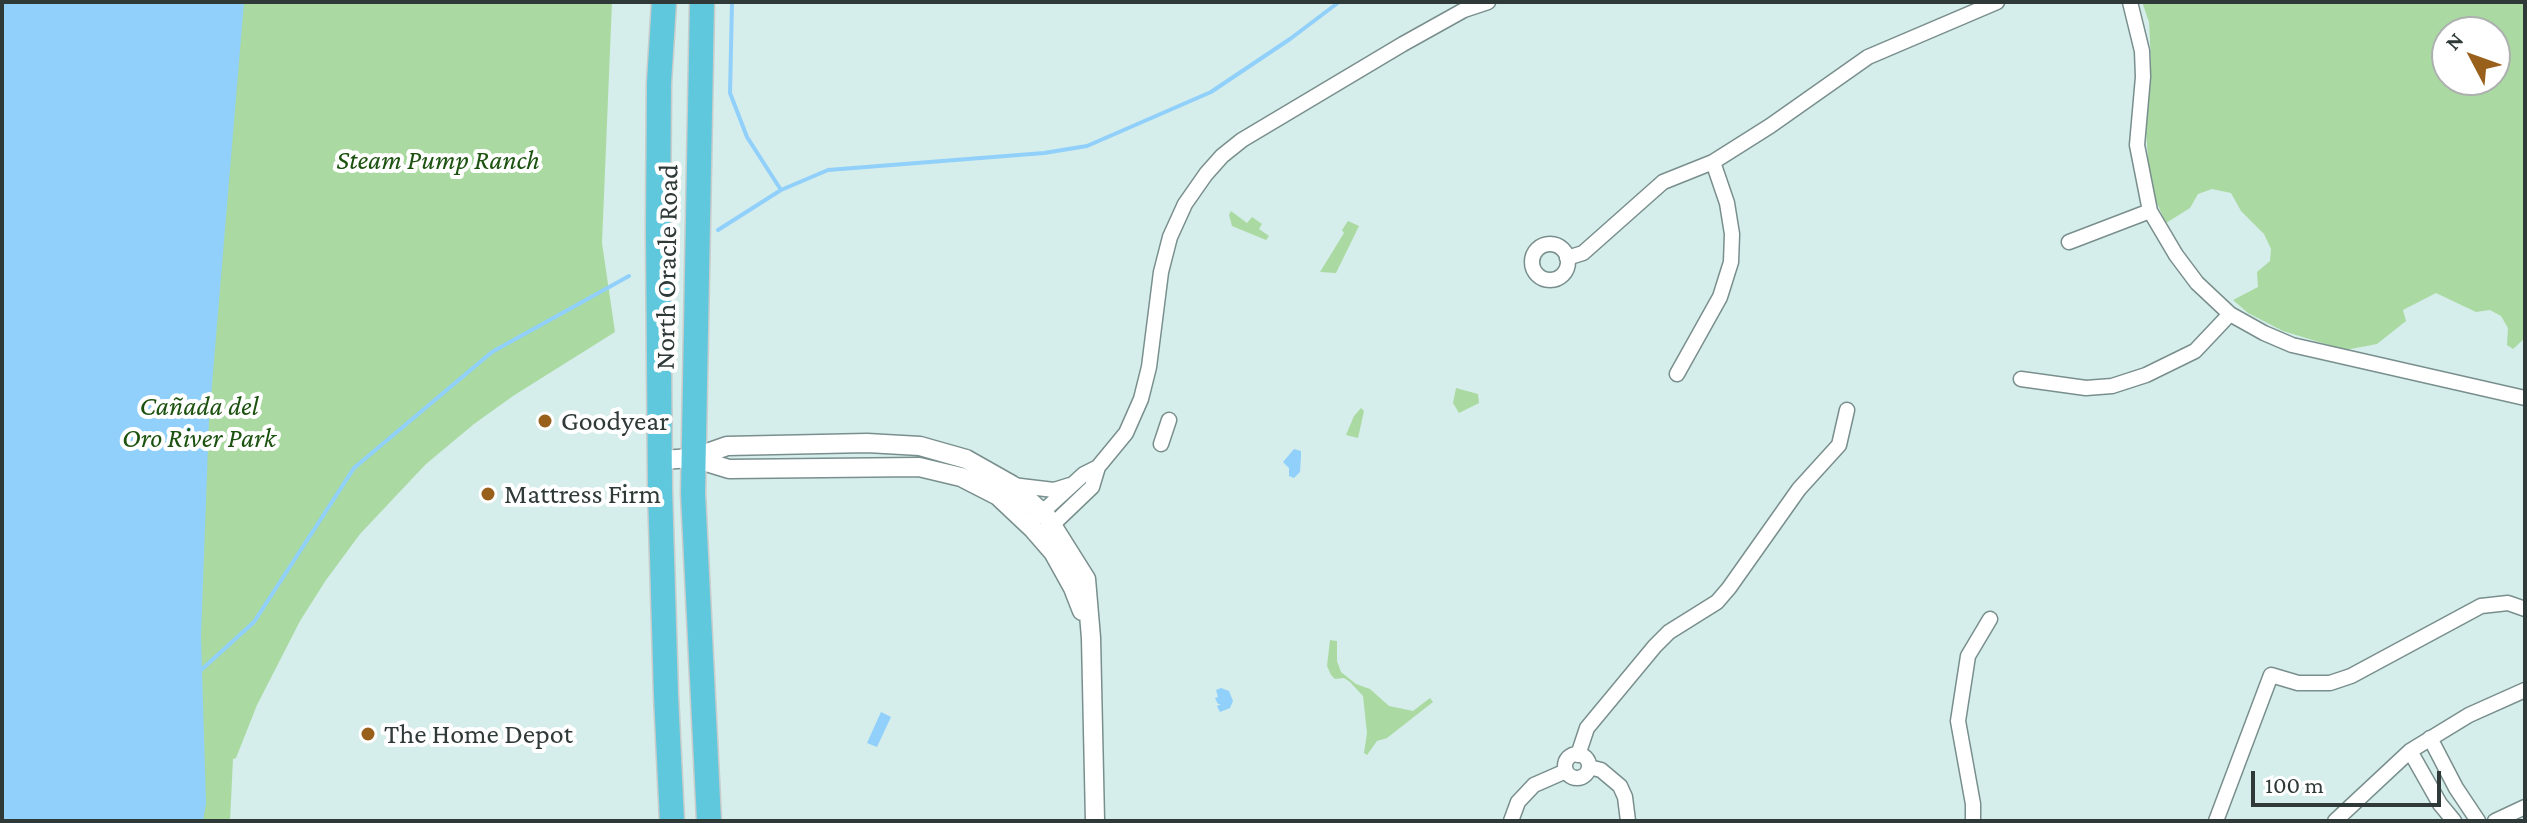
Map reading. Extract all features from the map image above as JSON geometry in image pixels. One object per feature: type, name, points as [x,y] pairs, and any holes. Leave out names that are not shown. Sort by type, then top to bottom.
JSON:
[{"type":"highway","name":"North Oracle Road","points":[[664,2],[659,83],[658,231],[666,695],[672,821]]},
{"type":"highway","name":"North Oracle Road","points":[[702,2],[693,458],[709,821]]},
{"type":"street","points":[[1041,525],[1092,487],[1098,467],[1126,433],[1141,399],[1149,367],[1161,272],[1170,237],[1185,204],[1206,174],[1242,140],[1403,44],[1464,10],[1488,2]]},
{"type":"street","points":[[1567,258],[1583,253],[1663,182],[1713,162],[1868,57],[1997,2]]},
{"type":"street","points":[[2130,2],[2142,51],[2137,145],[2150,211],[2197,283],[2230,314],[2292,345],[2525,398]]},
{"type":"street","points":[[1677,374],[1720,297],[1731,262],[1732,234],[1727,203],[1713,162]]},
{"type":"street","points":[[2069,242],[2150,211]]},
{"type":"street","points":[[2021,379],[2086,388],[2112,386],[2146,375],[2195,351],[2230,314]]},
{"type":"street","points":[[1578,755],[1587,728],[1655,646],[1669,632],[1717,602],[1729,588],[1799,489],[1839,445],[1847,410]]},
{"type":"street","points":[[1161,444],[1169,420]]},
{"type":"street","points":[[661,460],[693,458],[727,446],[867,443],[920,446],[966,459],[1012,485],[1054,490],[1074,484]]},
{"type":"street","points":[[693,458],[729,469],[919,467],[961,477],[998,496],[1041,525]]},
{"type":"street","points":[[1041,525],[1074,484],[1098,467]]},
{"type":"street","points":[[1012,485],[1041,525],[1073,588],[1091,638],[1095,821]]},
{"type":"street","points":[[2216,821],[2271,675],[2298,683],[2330,683],[2351,676],[2481,606],[2508,603],[2525,609]]},
{"type":"street","points":[[1973,821],[1973,804],[1958,721],[1968,656],[1990,619]]},
{"type":"street","points":[[2335,821],[2410,751],[2469,715],[2525,690]]},
{"type":"street","points":[[2430,738],[2456,788],[2478,821]]},
{"type":"street","points":[[2410,751],[2440,804],[2454,821]]},
{"type":"street","points":[[1578,755],[1585,758],[1589,767],[1578,778],[1566,771],[1568,759],[1578,755]]},
{"type":"street","points":[[1589,767],[1601,770],[1620,786],[1625,797],[1628,821]]},
{"type":"street","points":[[1511,821],[1518,802],[1534,785],[1566,771]]},
{"type":"street","points":[[2495,821],[2525,807]]},
{"type":"green space","name":"Cañada del Oro River Park","points":[[2,2],[612,2],[602,243],[615,332],[474,424],[426,464],[360,534],[300,621],[257,705],[233,759],[230,821],[2,821]]},
{"type":"green space","points":[[2142,2],[2525,2],[2525,338],[2513,349],[2507,345],[2508,328],[2501,316],[2490,310],[2476,312],[2436,293],[2403,310],[2406,321],[2377,344],[2345,350],[2283,331],[2248,313],[2233,300],[2258,287],[2257,272],[2270,261],[2271,249],[2264,234],[2241,211],[2231,193],[2212,189],[2198,194],[2190,208],[2166,223],[2155,199],[2149,171],[2145,119],[2151,62],[2149,22]]},
{"type":"green space","points":[[1231,211],[1247,223],[1252,217],[1262,224],[1259,229],[1269,236],[1266,240],[1232,226]]},
{"type":"green space","points":[[1348,221],[1359,226],[1336,273],[1320,272],[1344,233],[1342,230]]},
{"type":"green space","points":[[1456,388],[1478,394],[1479,403],[1459,413],[1453,403]]},
{"type":"green space","points":[[1361,408],[1364,411],[1358,438],[1346,435],[1354,416]]},
{"type":"green space","points":[[1330,640],[1337,641],[1337,661],[1341,672],[1356,684],[1370,689],[1389,706],[1413,711],[1430,698],[1433,702],[1387,738],[1377,741],[1367,755],[1364,753],[1367,733],[1363,696],[1344,678],[1335,679],[1331,675],[1327,666]]},
{"type":"water","name":"Cañada del Oro River Park","points":[[2,2],[244,2],[209,420],[201,636],[206,803],[203,821],[2,821]]},
{"type":"water","points":[[1294,449],[1301,451],[1301,456],[1300,472],[1294,478],[1289,476],[1289,468],[1283,462]]},
{"type":"water","points":[[1216,690],[1229,691],[1233,701],[1230,708],[1220,712],[1217,706],[1221,704],[1215,698],[1218,697]]},
{"type":"water","points":[[881,712],[891,717],[877,747],[867,743]]},
{"type":"waterway","points":[[732,2],[730,93],[747,137],[781,190]]},
{"type":"waterway","points":[[718,230],[781,190],[828,170],[1044,153],[1087,146],[1211,92],[1339,2]]},
{"type":"waterway","points":[[200,671],[254,622],[354,468],[492,352],[629,276]]},
{"type":"place","name":"Goodyear","points":[[545,421]]},
{"type":"place","name":"Mattress Firm","points":[[488,494]]},
{"type":"place","name":"The Home Depot","points":[[368,734]]},
{"type":"park label","name":"Steam Pump Ranch","points":[[438,160]]}]
